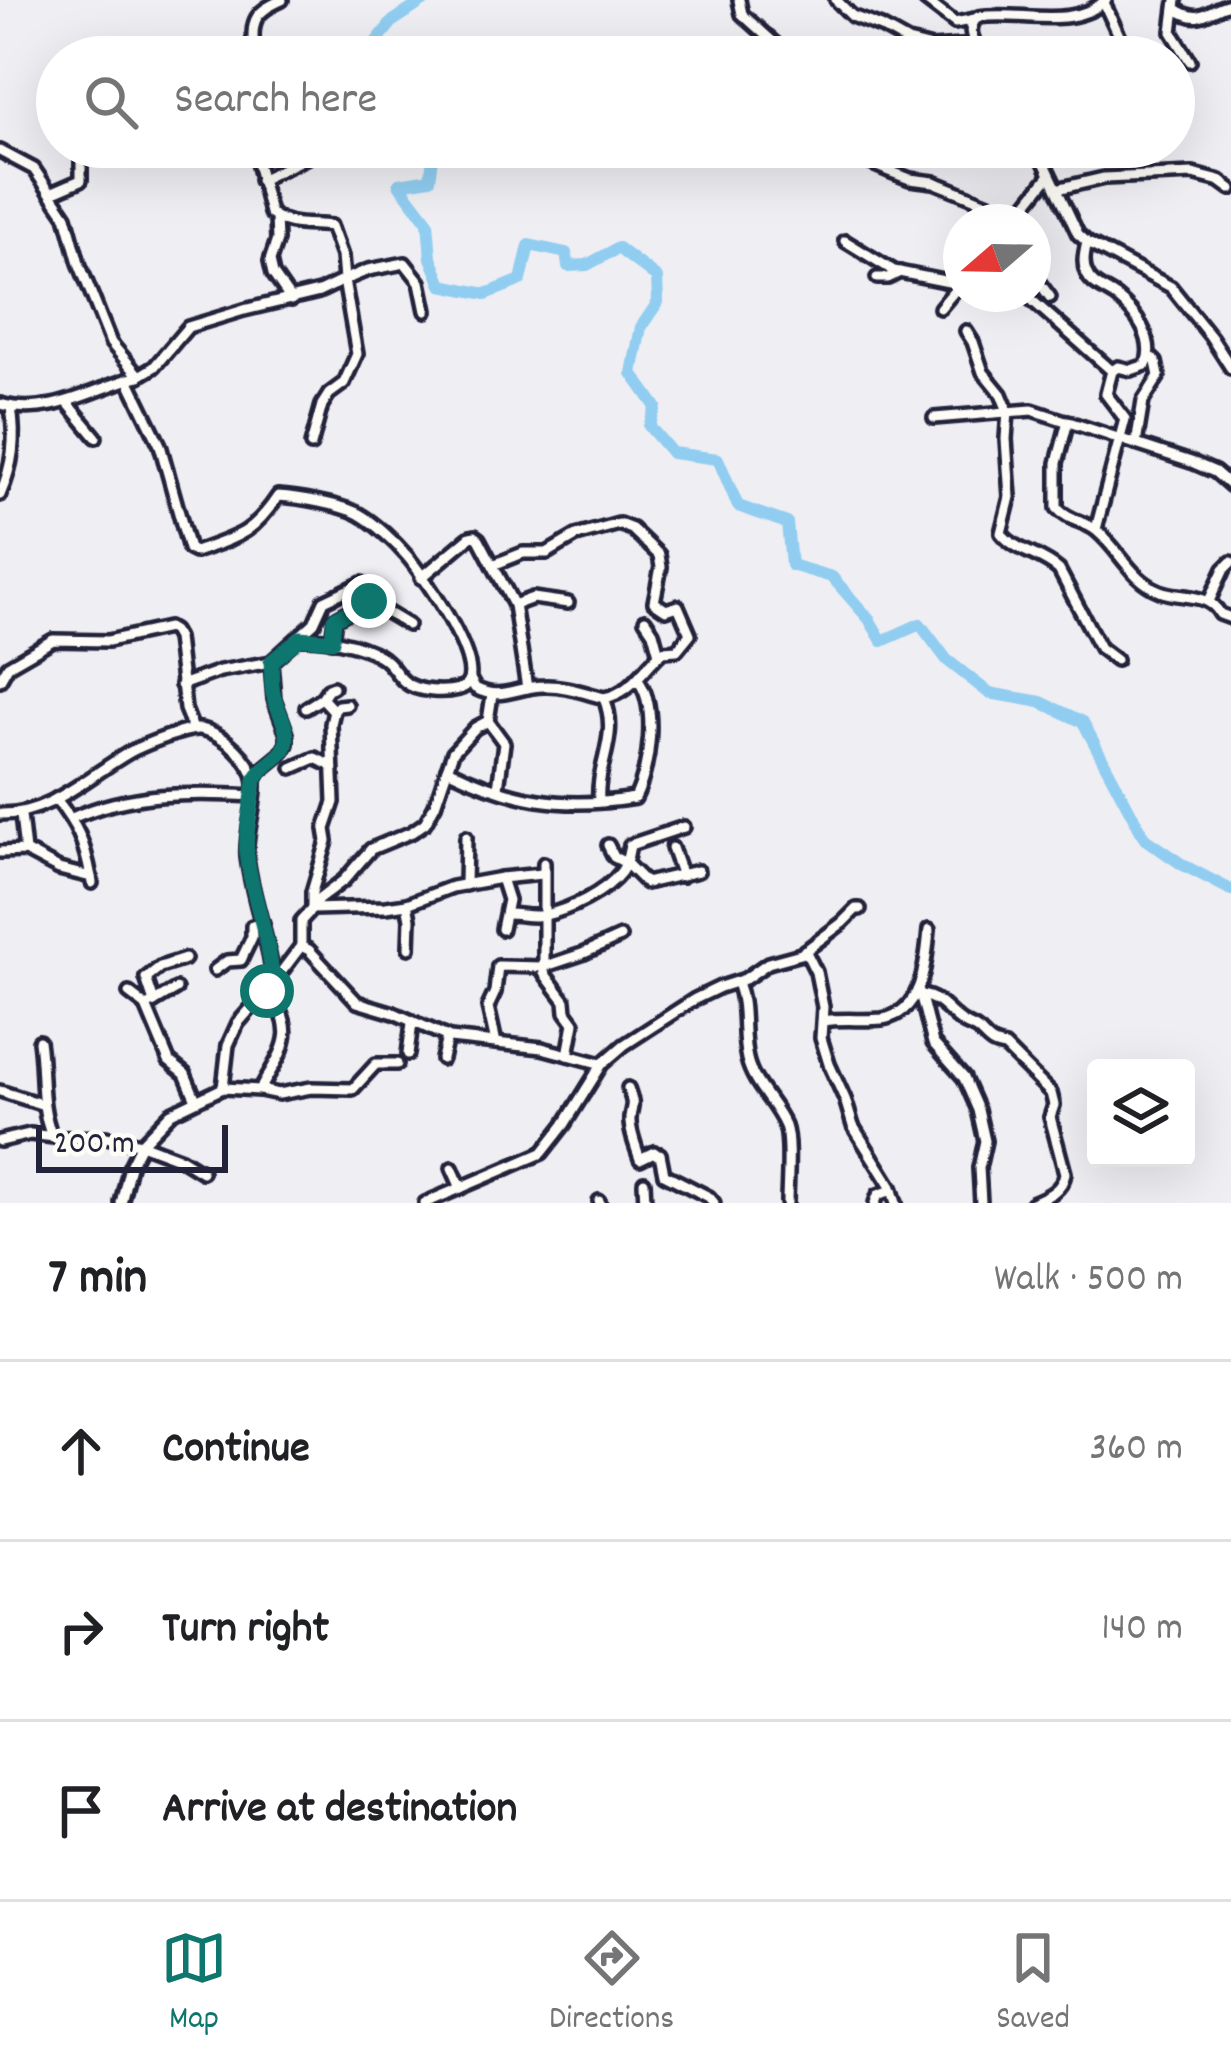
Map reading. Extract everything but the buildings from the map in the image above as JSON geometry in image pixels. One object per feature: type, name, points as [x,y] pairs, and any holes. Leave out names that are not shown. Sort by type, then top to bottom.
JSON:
[{"type":"street","points":[[255,36],[257,13],[282,0]]},
{"type":"street","points":[[740,0],[742,14],[767,36]]},
{"type":"street","points":[[836,0],[852,16],[897,36]]},
{"type":"street","points":[[925,0],[955,23],[986,15],[1056,17],[1097,8],[1105,1],[1120,36]]},
{"type":"street","points":[[1176,4],[1187,15],[1200,16],[1231,4]]},
{"type":"street","points":[[1174,36],[1176,4]]},
{"type":"street","points":[[973,36],[975,19]]},
{"type":"street","points":[[0,151],[34,170],[66,215],[79,263],[111,343],[133,378],[160,445],[189,549],[195,552],[234,539],[262,520],[278,496],[343,507],[364,518],[404,553],[454,623],[475,688],[492,695],[548,685],[604,698],[619,694],[658,654],[677,650],[690,634],[678,606],[666,610],[654,602],[662,567],[659,555],[626,526],[585,533],[547,553],[523,553],[493,565]]},
{"type":"street","points":[[51,193],[76,185],[81,168]]},
{"type":"street","points":[[257,168],[270,213],[296,225],[331,226],[344,262],[357,354],[344,383],[322,405],[311,445]]},
{"type":"street","points":[[260,180],[285,168]]},
{"type":"street","points":[[882,168],[989,204]]},
{"type":"street","points":[[1045,168],[1072,224],[1087,242],[1171,287],[1231,368]]},
{"type":"street","points":[[1057,189],[1104,178],[1193,174],[1231,189]]},
{"type":"street","points":[[1030,204],[1048,176]]},
{"type":"street","points":[[276,218],[277,240],[270,261],[291,300]]},
{"type":"street","points":[[845,241],[900,272],[943,281]]},
{"type":"street","points":[[1087,242],[1088,277],[1139,323],[1149,355],[1146,365],[1112,371],[1106,394],[1124,417],[1096,529]]},
{"type":"street","points":[[0,495],[14,454],[15,434],[6,405],[38,409],[133,378],[154,367],[188,327],[319,292],[368,270],[405,263],[420,282],[426,311]]},
{"type":"street","points":[[878,278],[900,272]]},
{"type":"street","points":[[940,308],[943,304]]},
{"type":"street","points":[[1045,312],[1112,371]]},
{"type":"street","points":[[966,331],[983,372],[1008,411],[1010,497],[1001,533],[1012,545],[1059,570],[1100,648],[1116,660]]},
{"type":"street","points":[[1136,444],[1143,401],[1159,376],[1149,355]]},
{"type":"street","points":[[68,402],[96,437]]},
{"type":"street","points":[[934,418],[1032,410],[1194,463],[1231,486]]},
{"type":"street","points":[[1069,421],[1057,464],[1060,514],[1096,529],[1144,582],[1209,601],[1231,618]]},
{"type":"street","points":[[0,438],[15,434]]},
{"type":"street","points":[[421,578],[470,537],[478,539],[514,604],[527,688]]},
{"type":"street","points":[[1209,601],[1231,562]]},
{"type":"street","points":[[181,685],[220,671],[271,662],[314,623],[322,603],[362,584]]},
{"type":"street","points":[[514,604],[533,598],[568,603]]},
{"type":"street","points":[[332,641],[334,619],[368,601],[408,625]]},
{"type":"street","points":[[645,620],[658,654]]},
{"type":"street","points":[[0,680],[8,666],[53,640],[108,641],[168,628],[177,638],[184,709],[193,729]]},
{"type":"street","points":[[300,638],[367,649],[417,687],[462,689],[470,679]]},
{"type":"street","points":[[0,656],[8,666]]},
{"type":"street","points":[[260,1090],[287,1040],[270,987],[271,958],[248,862],[255,780],[287,745],[274,699],[271,662]]},
{"type":"street","points":[[447,769],[519,797],[552,804],[635,798],[650,726],[646,690],[637,680]]},
{"type":"street","points":[[306,708],[333,687]]},
{"type":"street","points":[[492,695],[488,721],[504,747],[498,788]]},
{"type":"street","points":[[322,698],[334,711]]},
{"type":"street","points":[[598,801],[610,730],[604,698]]},
{"type":"street","points":[[312,909],[334,802],[331,724],[338,706],[347,705]]},
{"type":"street","points":[[223,1088],[228,1045],[238,1023],[301,946],[301,921],[371,849],[425,823],[455,749],[488,721]]},
{"type":"street","points":[[0,814],[21,815],[56,799],[128,753],[193,729],[208,731],[234,747],[255,780]]},
{"type":"street","points":[[292,768],[315,758],[332,766]]},
{"type":"street","points":[[73,818],[115,802],[158,794],[254,796]]},
{"type":"street","points":[[0,852],[25,851],[92,880],[73,818],[56,799]]},
{"type":"street","points":[[21,815],[25,851]]},
{"type":"street","points":[[507,914],[543,916],[565,908],[617,877],[630,845],[684,827]]},
{"type":"street","points":[[465,885],[466,837]]},
{"type":"street","points":[[608,845],[614,857],[646,883],[698,871]]},
{"type":"street","points":[[672,848],[682,876]]},
{"type":"street","points":[[312,909],[407,904],[543,868],[543,967],[574,1023],[568,1055]]},
{"type":"street","points":[[502,878],[508,900],[502,929]]},
{"type":"street","points":[[407,904],[410,948]]},
{"type":"street","points":[[425,1203],[545,1150],[602,1064],[680,1007],[805,950],[860,910]]},
{"type":"street","points":[[214,970],[226,961],[241,961],[252,926],[263,924]]},
{"type":"street","points":[[928,930],[919,993],[933,1043],[964,1078],[978,1110],[986,1141],[980,1168],[981,1203]]},
{"type":"street","points":[[496,1043],[488,1007],[495,996],[498,966],[543,967],[620,937]]},
{"type":"street","points":[[301,946],[357,1002],[448,1037],[542,1048],[602,1064]]},
{"type":"street","points":[[805,950],[816,972],[821,1039],[849,1118],[896,1203]]},
{"type":"street","points":[[185,959],[146,978],[169,1061],[185,1075],[196,1100]]},
{"type":"street","points":[[737,983],[749,1068],[788,1136],[787,1203]]},
{"type":"street","points":[[150,1004],[176,989]]},
{"type":"street","points":[[129,993],[150,1004]]},
{"type":"street","points":[[823,1021],[888,1018],[919,993]]},
{"type":"street","points":[[919,993],[939,1000],[985,1039],[1008,1050],[1051,1093],[1050,1117],[1064,1181],[1058,1190],[1032,1203]]},
{"type":"street","points":[[408,1054],[412,1022]]},
{"type":"street","points":[[442,1059],[448,1037]]},
{"type":"street","points":[[39,1041],[41,1104],[52,1136]]},
{"type":"street","points":[[122,1203],[130,1166],[141,1144],[172,1113],[196,1100],[223,1088],[279,1094],[311,1088],[353,1089],[376,1064],[397,1064]]},
{"type":"street","points":[[628,1088],[640,1159],[660,1154],[664,1174],[714,1203]]},
{"type":"street","points":[[0,1091],[41,1104]]},
{"type":"street","points":[[0,1141],[30,1134],[106,1136],[141,1144],[202,1172]]},
{"type":"street","points":[[452,1168],[461,1188]]},
{"type":"street","points":[[644,1183],[645,1203]]},
{"type":"street","points":[[875,1203],[878,1195],[892,1190]]},
{"type":"waterway","points":[[381,36],[393,21],[425,0]]},
{"type":"waterway","points":[[432,168],[430,179],[399,184],[428,222],[431,258],[442,285],[486,294],[521,280],[529,245],[566,253],[568,266],[587,265],[618,248],[657,278],[658,302],[641,327],[632,373],[656,407],[649,426],[672,453],[718,459],[738,506],[787,523],[791,565],[832,577],[882,641],[920,624],[947,660],[989,693],[1041,702],[1083,722],[1145,839],[1231,890]]},
{"type":"route","points":[[267,991],[273,983],[271,958],[246,842],[255,780],[287,745],[274,699],[271,662],[300,638],[332,641],[334,619],[369,601]]}]
